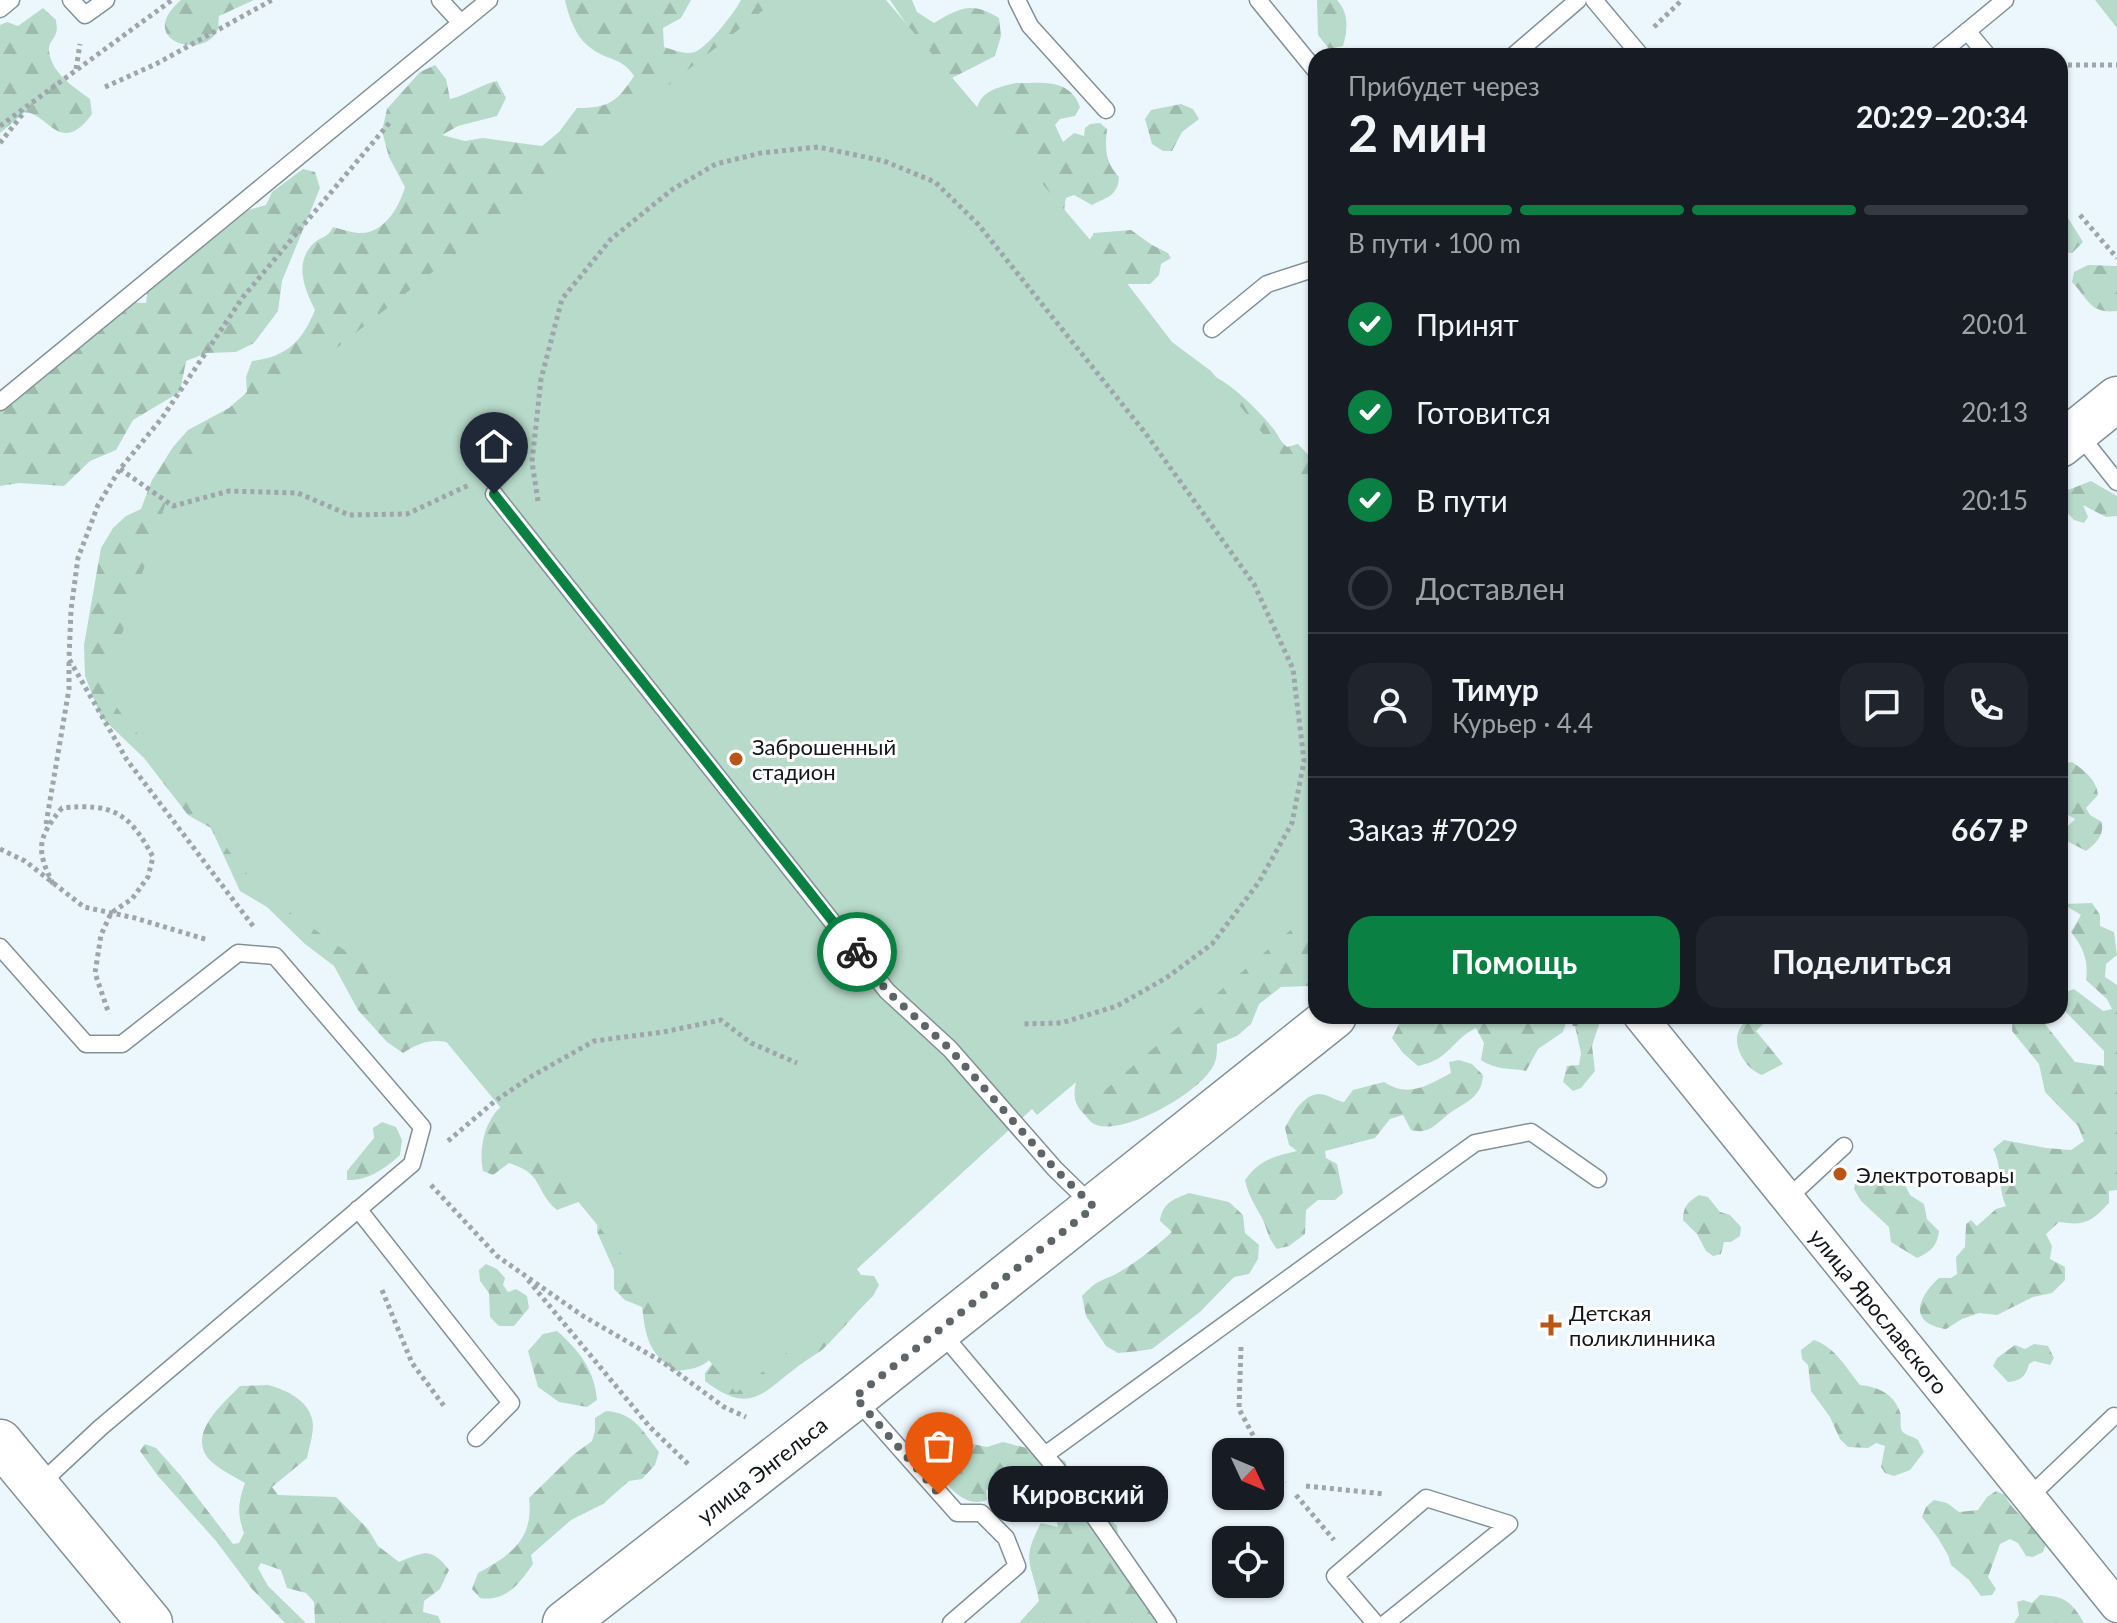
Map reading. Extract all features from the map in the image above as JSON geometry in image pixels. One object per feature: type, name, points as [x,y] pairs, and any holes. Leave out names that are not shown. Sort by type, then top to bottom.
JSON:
[{"type":"street","points":[[2068,438],[2117,399]]},
{"type":"street","name":"улица Энгельса","points":[[565,1623],[1324,1024]]},
{"type":"street","name":"улица Ярославского","points":[[1647,1024],[2117,1606]]},
{"type":"street","points":[[12,1464],[150,1623]]},
{"type":"lane","points":[[0,9],[11,0]]},
{"type":"lane","points":[[71,0],[85,15],[106,0]]},
{"type":"lane","points":[[440,0],[461,23]]},
{"type":"lane","points":[[0,402],[489,0]]},
{"type":"lane","points":[[1017,0],[1030,26],[1106,110]]},
{"type":"lane","points":[[1258,0],[1308,61]]},
{"type":"lane","points":[[1522,48],[1578,0]]},
{"type":"lane","points":[[1594,0],[1634,48]]},
{"type":"lane","points":[[1947,48],[2005,0]]},
{"type":"lane","points":[[1967,31],[1981,48]]},
{"type":"lane","points":[[1212,329],[1267,284],[1308,271]]},
{"type":"lane","points":[[2068,438],[2117,482]]},
{"type":"lane","points":[[494,494],[887,991],[950,1049],[1055,1169],[1094,1207]]},
{"type":"lane","points":[[0,947],[86,1044],[122,1044],[238,953],[275,956],[422,1127],[412,1164],[100,1428],[12,1464]]},
{"type":"lane","points":[[1045,1455],[1475,1143],[1531,1132],[1598,1179]]},
{"type":"lane","points":[[1788,1198],[1844,1146]]},
{"type":"lane","points":[[358,1209],[511,1403],[476,1438]]},
{"type":"lane","points":[[940,1330],[1082,1499],[1168,1623]]},
{"type":"lane","points":[[855,1397],[957,1513],[981,1513],[1006,1538],[1012,1552],[1017,1566],[951,1623]]},
{"type":"lane","points":[[2029,1497],[2114,1416]]},
{"type":"lane","points":[[1375,1623],[1335,1576],[1426,1498],[1509,1524],[1386,1623]]},
{"type":"path","points":[[0,126],[172,0]]},
{"type":"path","points":[[105,87],[156,64],[272,0]]},
{"type":"path","points":[[1640,48],[1682,0]]},
{"type":"path","points":[[2068,65],[2117,65]]},
{"type":"path","points":[[0,143],[34,101]]},
{"type":"path","points":[[53,884],[42,863],[40,844],[46,827],[69,689],[71,610],[78,558],[98,505],[120,469],[162,418],[243,297],[392,120]]},
{"type":"path","points":[[539,507],[532,462],[541,379],[562,299],[611,239],[673,189],[716,164],[761,153],[818,147],[884,161],[935,182],[978,224],[1146,434],[1254,584],[1293,669],[1304,761],[1292,823],[1259,882],[1212,944],[1166,978],[1117,1006],[1061,1023],[1021,1024]]},
{"type":"path","points":[[2080,215],[2117,258]]},
{"type":"path","points":[[120,469],[173,506],[229,491],[298,493],[349,515],[407,514],[476,483],[494,494]]},
{"type":"path","points":[[69,659],[127,760],[275,956]]},
{"type":"path","points":[[46,827],[62,808],[88,806],[117,811],[141,835],[153,857],[148,877],[132,899],[111,913],[101,935],[95,973],[122,1044]]},
{"type":"path","points":[[0,849],[25,861],[84,907],[195,935],[238,953]]},
{"type":"path","points":[[746,1417],[724,1407],[664,1363],[583,1316],[497,1256],[412,1164],[456,1135],[495,1101],[594,1041],[721,1020],[751,1043],[797,1063]]},
{"type":"path","points":[[374,1230],[378,1277],[388,1309],[412,1363],[444,1406]]},
{"type":"path","points":[[522,1274],[649,1426],[688,1464]]},
{"type":"path","points":[[1255,1438],[1239,1409],[1240,1349],[1265,1295]]},
{"type":"path","points":[[1306,1486],[1426,1498]]},
{"type":"path","points":[[1296,1495],[1352,1561]]},
{"type":"green space","points":[[181,0],[254,0],[219,16],[218,29],[211,39],[188,45],[168,36],[165,26],[168,14]]},
{"type":"green space","points":[[565,0],[691,0],[681,18],[663,28],[664,47],[689,53],[708,42],[741,0],[782,0],[465,1048],[433,1041],[419,1044],[403,1053],[387,1042],[358,1010],[334,966],[305,944],[267,907],[240,891],[211,828],[188,815],[144,758],[101,717],[85,676],[84,645],[101,548],[113,528],[126,516],[141,509],[152,480],[188,430],[229,408],[247,392],[246,377],[252,361],[283,352],[298,339],[310,321],[315,310],[302,268],[308,251],[333,227],[355,233],[375,230],[389,219],[399,203],[405,187],[389,157],[382,131],[387,109],[420,72],[435,65],[446,79],[450,99],[497,81],[506,98],[497,116],[458,126],[442,135],[465,141],[483,138],[542,146],[559,132],[577,108],[605,105],[617,98],[628,85],[634,76],[625,65],[586,44],[571,21]]},
{"type":"green space","name":"Заброшенный стадион","points":[[776,0],[886,0],[1126,282],[1172,342],[1211,371],[1308,488],[1308,915],[1097,1097],[1081,1078],[1037,1115],[1032,1109],[857,1269],[869,1287],[736,1393],[406,993],[262,893],[103,690],[175,476]]},
{"type":"green space","points":[[890,0],[912,0],[917,12],[934,23],[966,8],[981,10],[999,18],[1001,36],[995,56],[952,78],[943,78]]},
{"type":"green space","points":[[1317,0],[1337,0],[1346,22],[1343,46],[1328,48],[1318,35]]},
{"type":"green space","points":[[2095,0],[2117,0],[2117,28]]},
{"type":"green space","points":[[43,8],[56,20],[57,31],[49,48],[54,66],[64,79],[90,99],[92,114],[81,126],[64,133],[25,112],[0,133],[0,25],[7,22],[18,26]]},
{"type":"green space","points":[[1016,83],[1054,84],[1069,91],[1075,98],[1080,107],[1075,116],[1060,119],[1055,125],[1063,142],[1074,133],[1084,136],[1085,128],[1090,124],[1100,123],[1107,129],[1107,155],[1119,177],[1116,188],[1111,195],[1092,205],[1074,195],[1066,198],[1064,219],[1067,233],[1075,252],[1092,255],[1090,239],[1094,233],[1131,230],[1171,258],[1161,264],[1159,275],[1150,284],[1109,284],[1096,301],[1083,297],[1049,253],[1035,216],[1003,188],[995,153],[970,136],[961,141],[947,136],[935,123],[937,96],[948,91],[971,108],[977,108],[987,93]]},
{"type":"green space","points":[[1181,104],[1193,109],[1199,119],[1182,132],[1172,151],[1163,151],[1152,144],[1145,119],[1151,110]]},
{"type":"green space","points":[[303,169],[315,172],[320,188],[282,281],[278,311],[254,343],[236,352],[207,353],[186,361],[180,392],[133,420],[116,450],[90,461],[64,486],[19,483],[0,486],[0,402],[9,394],[33,387],[45,365],[121,302],[146,303],[148,287],[245,211],[266,205],[272,192]]},
{"type":"green space","points":[[2068,218],[2083,242],[2072,253],[2068,253]]},
{"type":"green space","points":[[2088,265],[2117,266],[2117,311],[2095,308],[2072,282],[2074,272]]},
{"type":"green space","points":[[1214,376],[1252,406],[1287,447],[1298,444],[1308,455],[1308,513]]},
{"type":"green space","points":[[2091,481],[2117,496],[2117,516],[2106,517],[2083,505],[2088,517],[2084,523],[2074,520],[2068,514],[2068,490]]},
{"type":"green space","points":[[2072,762],[2085,772],[2097,790],[2098,795],[2086,808],[2090,815],[2102,822],[2102,831],[2086,851],[2068,842],[2068,826],[2075,819],[2068,815],[2068,763]]},
{"type":"green space","points":[[1308,873],[1308,986],[1281,987],[1259,1004],[1251,1024],[1237,1036],[1217,1044],[1216,1060],[1196,1085],[1162,1109],[1142,1118],[1107,1127],[1094,1124],[1077,1104],[1076,1082]]},
{"type":"green space","points":[[2092,903],[2100,915],[2100,926],[2114,932],[2117,955],[2106,964],[2105,977],[2117,985],[2117,1190],[2109,1191],[2109,1203],[2097,1215],[2082,1223],[2059,1222],[2046,1234],[2052,1246],[2050,1259],[2065,1267],[2065,1280],[2052,1293],[2033,1297],[1997,1315],[1979,1313],[1946,1329],[1934,1326],[1921,1316],[1922,1301],[1939,1278],[1951,1278],[1957,1274],[1956,1257],[1965,1247],[1966,1224],[1971,1220],[1977,1226],[1996,1209],[2006,1206],[1993,1149],[2004,1140],[2071,1150],[2084,1141],[2078,1126],[2045,1092],[2039,1064],[2012,1031],[2012,1024],[2045,1024],[2075,1062],[2104,1066],[2104,1051],[2068,1014],[2068,991],[2074,989],[2103,1011],[2112,1009],[2107,999],[2086,980],[2084,954],[2071,932],[2081,915],[2068,907],[2068,904]]},
{"type":"green space","points":[[1399,1024],[1566,1024],[1563,1032],[1538,1049],[1526,1071],[1498,1067],[1481,1060],[1484,1043],[1476,1028],[1437,1059],[1418,1066],[1392,1038]]},
{"type":"green space","points":[[1599,1024],[1592,1046],[1595,1071],[1581,1088],[1573,1091],[1563,1082],[1567,1066],[1579,1065],[1581,1053],[1575,1026]]},
{"type":"green space","points":[[1743,1024],[1763,1024],[1756,1031],[1783,1064],[1762,1075],[1754,1070],[1741,1056],[1737,1038]]},
{"type":"green space","points":[[1459,1060],[1472,1064],[1483,1075],[1475,1096],[1426,1130],[1411,1130],[1403,1115],[1390,1119],[1375,1138],[1325,1151],[1326,1158],[1337,1164],[1343,1193],[1335,1200],[1318,1200],[1306,1210],[1305,1234],[1289,1246],[1277,1249],[1245,1180],[1268,1160],[1297,1151],[1289,1145],[1285,1128],[1301,1104],[1318,1094],[1344,1102],[1353,1090],[1384,1082],[1402,1089],[1418,1088],[1451,1073],[1449,1062]]},
{"type":"green space","points":[[535,1094],[547,1095],[564,1116],[580,1128],[593,1154],[602,1153],[613,1139],[613,1125],[633,1117],[640,1125],[626,1142],[624,1154],[637,1175],[617,1202],[727,1340],[706,1363],[675,1371],[654,1351],[647,1336],[642,1307],[625,1300],[614,1289],[614,1270],[597,1232],[598,1214],[589,1198],[557,1210],[532,1176],[521,1168],[509,1163],[493,1175],[483,1171],[483,1141],[489,1122],[501,1106]]},
{"type":"green space","points":[[382,1122],[396,1127],[402,1140],[400,1155],[375,1173],[347,1180],[347,1171],[374,1138],[373,1128]]},
{"type":"green space","points":[[1891,1169],[1898,1171],[1910,1195],[1924,1204],[1927,1219],[1939,1231],[1932,1248],[1917,1258],[1891,1242],[1889,1227],[1861,1201],[1854,1189],[1856,1177],[1863,1173],[1873,1171],[1884,1175]]},
{"type":"green space","points":[[1189,1193],[1229,1202],[1243,1215],[1245,1233],[1259,1245],[1258,1259],[1249,1274],[1234,1277],[1200,1312],[1152,1349],[1118,1353],[1106,1346],[1086,1316],[1082,1296],[1097,1283],[1137,1261],[1172,1232],[1160,1221],[1163,1210]]},
{"type":"green space","points":[[1699,1195],[1708,1197],[1720,1212],[1730,1215],[1741,1227],[1740,1236],[1731,1242],[1724,1242],[1721,1254],[1713,1256],[1706,1251],[1697,1234],[1683,1220],[1687,1205]]},
{"type":"green space","points":[[486,1264],[497,1269],[505,1278],[503,1285],[508,1292],[516,1289],[527,1296],[529,1308],[514,1326],[499,1326],[490,1317],[489,1293],[480,1281],[479,1270]]},
{"type":"green space","points":[[861,1275],[874,1276],[879,1285],[873,1296],[822,1350],[767,1391],[746,1399],[721,1392],[705,1381],[705,1373],[712,1364]]},
{"type":"green space","points":[[557,1331],[579,1354],[593,1380],[597,1400],[587,1407],[559,1402],[538,1387],[528,1351],[543,1334]]},
{"type":"green space","points":[[1814,1340],[1834,1353],[1860,1385],[1879,1389],[1893,1400],[1900,1412],[1902,1431],[1918,1440],[1924,1452],[1910,1470],[1894,1476],[1885,1473],[1881,1467],[1885,1446],[1876,1443],[1868,1448],[1848,1447],[1840,1439],[1830,1417],[1811,1391],[1808,1365],[1802,1359],[1801,1350]]},
{"type":"green space","points":[[2034,1344],[2048,1346],[2054,1358],[2050,1365],[2034,1361],[2022,1377],[2008,1382],[1993,1366],[1997,1358],[2015,1345],[2025,1349]]},
{"type":"green space","points":[[268,1385],[283,1390],[303,1404],[312,1417],[313,1425],[307,1458],[272,1487],[278,1495],[336,1497],[368,1529],[378,1546],[399,1562],[421,1554],[437,1558],[449,1570],[440,1589],[424,1601],[423,1612],[438,1616],[441,1623],[315,1623],[314,1602],[306,1593],[287,1588],[281,1570],[261,1563],[258,1568],[268,1586],[306,1623],[285,1623],[252,1589],[140,1451],[145,1444],[156,1448],[233,1544],[239,1543],[244,1533],[239,1508],[245,1483],[207,1457],[202,1437],[211,1418],[240,1386]]},
{"type":"green space","points":[[606,1411],[624,1415],[642,1430],[659,1452],[655,1465],[642,1479],[629,1481],[603,1504],[571,1520],[531,1555],[533,1564],[511,1590],[497,1597],[480,1598],[472,1589],[478,1573],[518,1544],[528,1524],[529,1498],[592,1441],[595,1418]]},
{"type":"green space","points":[[958,1441],[987,1447],[1003,1442],[1057,1456],[1066,1462],[1067,1492],[1047,1506],[1041,1505],[1027,1485],[1005,1473],[998,1484],[986,1490],[987,1500],[969,1501],[947,1484],[933,1460],[942,1450]]},
{"type":"green space","points":[[1996,1491],[2005,1495],[2046,1544],[2043,1552],[2033,1557],[2026,1556],[2018,1543],[2010,1539],[2000,1544],[1988,1577],[1996,1589],[1992,1595],[1981,1596],[1969,1580],[1951,1565],[1938,1538],[1922,1517],[1926,1507],[1934,1500],[1947,1503],[1959,1512],[1978,1510],[1987,1497]]},
{"type":"green space","points":[[1064,1512],[1078,1517],[1108,1517],[1117,1526],[1119,1544],[1130,1569],[1130,1582],[1134,1591],[1155,1604],[1158,1623],[1019,1623],[1039,1601],[1029,1555],[1035,1536],[1041,1523],[1058,1527],[1055,1516]]},
{"type":"green space","points":[[2040,1595],[2067,1602],[2084,1623],[2014,1623],[2019,1615],[2017,1602],[2032,1603]]},
{"type":"way so far","points":[[857,952],[887,991],[950,1049],[1055,1169],[1094,1207],[855,1397],[939,1494]]},
{"type":"place","name":"Заброшенный стадион","points":[[736,759]]},
{"type":"place","name":"Электротовары","points":[[1840,1174]]},
{"type":"place","name":"Детская поликлинника","points":[[1551,1325]]},
{"type":"place","name":"Кировский","points":[[939,1494]]},
{"type":"route","points":[[494,494],[857,952]]}]
